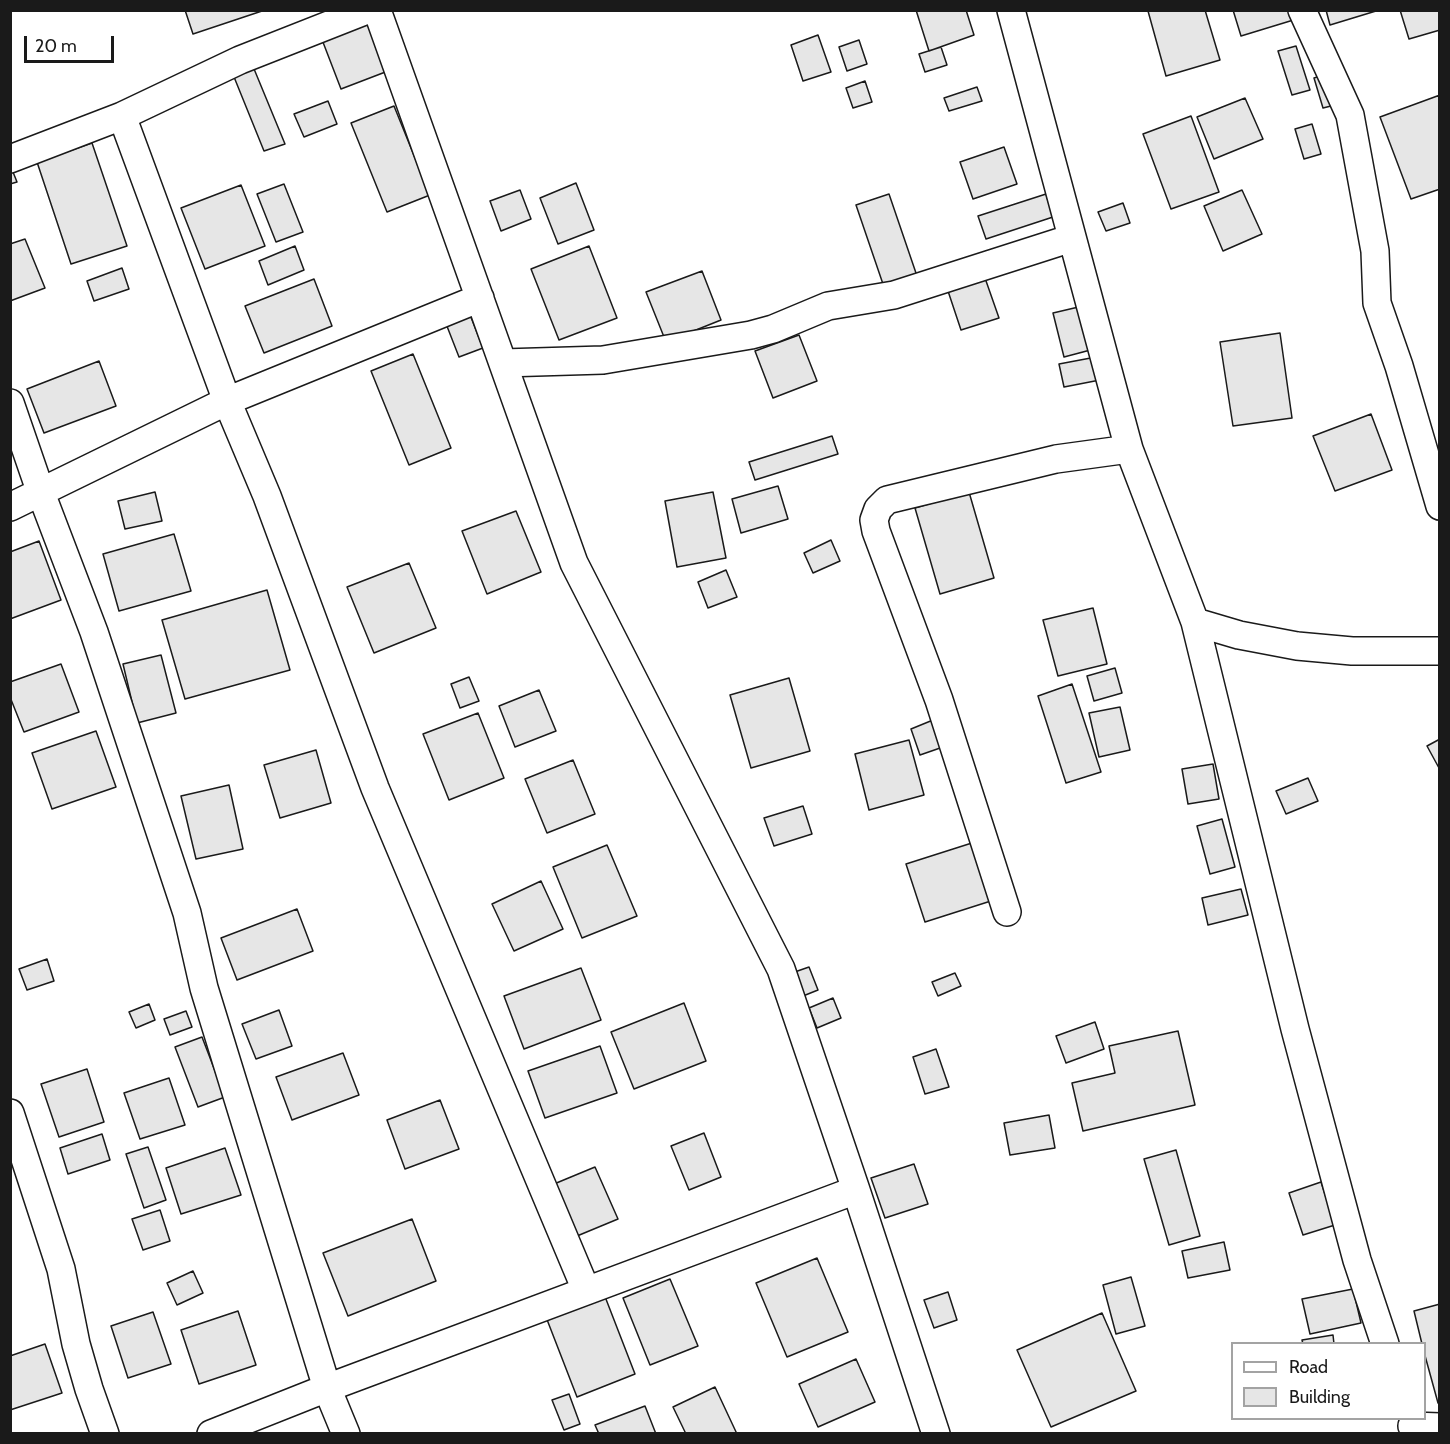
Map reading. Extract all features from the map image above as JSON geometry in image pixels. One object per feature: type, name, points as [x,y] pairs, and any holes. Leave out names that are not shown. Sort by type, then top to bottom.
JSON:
[{"type":"street","points":[[10,159],[122,116],[240,60],[367,10]]},
{"type":"street","points":[[377,10],[574,563],[781,969],[936,1434]]},
{"type":"street","points":[[1011,10],[1129,449],[1195,622],[1295,1029],[1357,1260],[1384,1342]]},
{"type":"street","points":[[1302,10],[1350,115],[1376,250],[1377,303],[1399,366],[1440,506]]},
{"type":"street","points":[[122,116],[227,401],[267,495],[375,788],[586,1290]]},
{"type":"street","points":[[503,363],[603,360],[751,335],[774,329],[828,306],[894,295],[1072,238]]},
{"type":"street","points":[[10,507],[227,401],[480,298]]},
{"type":"street","points":[[10,403],[41,493],[94,632],[187,913],[204,988],[327,1388],[346,1434]]},
{"type":"street","points":[[1007,912],[939,700],[876,531],[874,520],[878,509],[887,500],[1056,459],[1129,449]]},
{"type":"street","points":[[1195,622],[1239,635],[1297,646],[1352,651],[1440,651]]},
{"type":"street","points":[[10,1113],[61,1269],[76,1344],[105,1434]]},
{"type":"street","points":[[211,1434],[586,1290],[856,1190]]},
{"type":"street","points":[[1412,1426],[1440,1427]]},
{"type":"building","points":[[185,10],[262,10],[262,11],[193,34]]},
{"type":"building","points":[[916,10],[966,10],[974,35],[929,51]]},
{"type":"building","points":[[1205,10],[1220,60],[1166,76],[1148,11]]},
{"type":"building","points":[[1233,10],[1297,10],[1300,18],[1241,36]]},
{"type":"building","points":[[1326,10],[1376,10],[1376,11],[1330,25]]},
{"type":"building","points":[[1400,10],[1440,10],[1440,30],[1409,39]]},
{"type":"building","points":[[367,19],[388,71],[341,89],[321,37]]},
{"type":"building","points":[[818,35],[831,72],[803,81],[791,45]]},
{"type":"building","points":[[859,40],[867,64],[847,71],[839,47]]},
{"type":"building","points":[[1296,46],[1310,90],[1292,95],[1278,51]]},
{"type":"building","points":[[941,47],[947,65],[925,72],[919,54]]},
{"type":"building","points":[[252,64],[285,144],[264,151],[232,72]]},
{"type":"building","points":[[1330,73],[1339,104],[1323,108],[1314,78]]},
{"type":"building","points":[[865,81],[872,102],[853,108],[846,88]]},
{"type":"building","points":[[977,87],[982,101],[949,111],[944,98]]},
{"type":"building","points":[[1440,95],[1440,189],[1411,199],[1380,117]]},
{"type":"building","points":[[1245,98],[1263,139],[1214,159],[1197,117]]},
{"type":"building","points":[[328,101],[337,124],[304,137],[294,114]]},
{"type":"building","points":[[394,106],[430,195],[387,212],[351,123]]},
{"type":"building","points":[[1191,116],[1219,192],[1171,209],[1143,134]]},
{"type":"building","points":[[1312,124],[1321,154],[1304,159],[1295,129]]},
{"type":"building","points":[[92,143],[127,246],[71,264],[37,162]]},
{"type":"building","points":[[1004,147],[1017,184],[973,199],[960,162]]},
{"type":"building","points":[[13,172],[17,182],[10,184],[10,173]]},
{"type":"building","points":[[576,183],[594,230],[558,244],[540,198]]},
{"type":"building","points":[[284,184],[303,232],[276,242],[257,194]]},
{"type":"building","points":[[241,185],[265,246],[205,269],[181,208]]},
{"type":"building","points":[[520,190],[531,219],[501,231],[490,201]]},
{"type":"building","points":[[1242,190],[1262,234],[1223,251],[1204,206]]},
{"type":"building","points":[[889,194],[917,276],[884,287],[856,205]]},
{"type":"building","points":[[1046,194],[1053,217],[986,239],[978,216]]},
{"type":"building","points":[[1123,203],[1130,223],[1106,231],[1098,212]]},
{"type":"building","points":[[25,239],[45,288],[10,301],[10,244]]},
{"type":"building","points":[[295,246],[304,270],[268,285],[259,261]]},
{"type":"building","points":[[589,246],[617,318],[559,340],[531,269]]},
{"type":"building","points":[[122,268],[129,289],[94,301],[87,281]]},
{"type":"building","points":[[702,271],[721,320],[666,342],[646,292]]},
{"type":"building","points":[[985,278],[999,318],[961,330],[948,291]]},
{"type":"building","points":[[314,279],[332,326],[264,353],[245,306]]},
{"type":"building","points":[[1087,305],[1098,348],[1064,357],[1053,313]]},
{"type":"building","points":[[467,307],[483,348],[459,357],[443,316]]},
{"type":"building","points":[[1280,333],[1292,418],[1233,426],[1220,342]]},
{"type":"building","points":[[799,335],[817,381],[773,398],[755,351]]},
{"type":"building","points":[[413,354],[451,448],[409,465],[371,371]]},
{"type":"building","points":[[1096,357],[1100,380],[1064,387],[1059,364]]},
{"type":"building","points":[[99,361],[116,406],[44,433],[27,389]]},
{"type":"building","points":[[1371,414],[1392,470],[1335,491],[1313,436]]},
{"type":"building","points":[[832,436],[838,454],[755,480],[749,462]]},
{"type":"building","points":[[778,486],[788,519],[741,533],[732,499]]},
{"type":"building","points":[[155,492],[162,521],[125,529],[118,501]]},
{"type":"building","points":[[713,492],[726,558],[677,567],[665,501]]},
{"type":"building","points":[[969,492],[994,578],[940,594],[915,508]]},
{"type":"building","points":[[516,511],[541,572],[487,594],[462,531]]},
{"type":"building","points":[[174,534],[191,591],[119,611],[103,554]]},
{"type":"building","points":[[831,540],[840,561],[813,573],[804,553]]},
{"type":"building","points":[[39,541],[61,600],[10,619],[10,552]]},
{"type":"building","points":[[409,563],[436,628],[374,653],[347,587]]},
{"type":"building","points":[[726,570],[737,597],[708,608],[698,582]]},
{"type":"building","points":[[267,590],[290,670],[185,699],[162,620]]},
{"type":"building","points":[[1093,608],[1107,664],[1058,676],[1043,620]]},
{"type":"building","points":[[161,655],[176,713],[137,723],[123,664]]},
{"type":"building","points":[[61,664],[79,712],[24,732],[10,697],[10,682]]},
{"type":"building","points":[[1115,668],[1122,693],[1094,701],[1087,676]]},
{"type":"building","points":[[469,677],[479,701],[460,708],[451,684]]},
{"type":"building","points":[[789,678],[810,751],[751,768],[730,695]]},
{"type":"building","points":[[1072,684],[1101,772],[1066,783],[1038,696]]},
{"type":"building","points":[[539,690],[556,731],[515,747],[499,706]]},
{"type":"building","points":[[1120,707],[1130,750],[1099,757],[1089,713]]},
{"type":"building","points":[[478,713],[504,778],[449,800],[423,734]]},
{"type":"building","points":[[933,720],[943,747],[920,755],[911,729]]},
{"type":"building","points":[[96,731],[116,787],[52,809],[32,753]]},
{"type":"building","points":[[1440,739],[1440,768],[1439,768],[1427,746]]},
{"type":"building","points":[[909,740],[924,795],[869,810],[855,754]]},
{"type":"building","points":[[316,750],[331,803],[280,818],[264,765]]},
{"type":"building","points":[[573,760],[595,814],[547,833],[525,779]]},
{"type":"building","points":[[1213,764],[1219,799],[1188,804],[1182,769]]},
{"type":"building","points":[[1308,778],[1318,801],[1286,814],[1276,791]]},
{"type":"building","points":[[229,785],[243,849],[196,859],[181,796]]},
{"type":"building","points":[[803,806],[812,834],[774,846],[764,818]]},
{"type":"building","points":[[1222,819],[1235,867],[1210,874],[1197,826]]},
{"type":"building","points":[[975,842],[994,900],[925,922],[906,864]]},
{"type":"building","points":[[607,845],[637,916],[582,938],[553,867]]},
{"type":"building","points":[[541,881],[563,929],[514,951],[492,904]]},
{"type":"building","points":[[1241,889],[1248,915],[1208,925],[1202,898]]},
{"type":"building","points":[[297,909],[313,951],[237,980],[221,938]]},
{"type":"building","points":[[47,959],[54,981],[27,990],[19,969]]},
{"type":"building","points":[[809,967],[818,990],[798,998],[789,974]]},
{"type":"building","points":[[581,968],[601,1020],[524,1049],[504,996]]},
{"type":"building","points":[[955,973],[961,986],[938,996],[932,982]]},
{"type":"building","points":[[833,998],[841,1018],[817,1028],[809,1008]]},
{"type":"building","points":[[684,1003],[706,1061],[634,1089],[611,1032]]},
{"type":"building","points":[[149,1004],[155,1020],[136,1028],[129,1012]]},
{"type":"building","points":[[279,1010],[292,1046],[256,1059],[242,1024]]},
{"type":"building","points":[[186,1011],[192,1027],[170,1035],[164,1019]]},
{"type":"building","points":[[1095,1022],[1104,1049],[1066,1063],[1056,1036]]},
{"type":"building","points":[[1178,1031],[1195,1105],[1083,1131],[1072,1083],[1115,1073],[1109,1046]]},
{"type":"building","points":[[202,1037],[225,1097],[198,1107],[175,1047]]},
{"type":"building","points":[[600,1046],[617,1093],[545,1118],[528,1071]]},
{"type":"building","points":[[936,1049],[949,1087],[925,1094],[913,1057]]},
{"type":"building","points":[[343,1053],[359,1095],[292,1120],[276,1077]]},
{"type":"building","points":[[87,1069],[104,1122],[59,1137],[41,1084]]},
{"type":"building","points":[[169,1078],[185,1125],[140,1139],[124,1093]]},
{"type":"building","points":[[440,1100],[459,1149],[405,1169],[387,1120]]},
{"type":"building","points":[[1049,1115],[1055,1148],[1010,1155],[1004,1123]]},
{"type":"building","points":[[704,1133],[721,1177],[689,1190],[671,1146]]},
{"type":"building","points":[[102,1134],[110,1160],[68,1174],[60,1148]]},
{"type":"building","points":[[148,1147],[166,1200],[144,1208],[126,1154]]},
{"type":"building","points":[[225,1148],[241,1195],[181,1214],[166,1168]]},
{"type":"building","points":[[1176,1150],[1200,1236],[1169,1245],[1144,1159]]},
{"type":"building","points":[[914,1164],[928,1204],[885,1218],[871,1178]]},
{"type":"building","points":[[595,1167],[618,1219],[577,1236],[554,1184]]},
{"type":"building","points":[[1321,1182],[1335,1225],[1303,1235],[1289,1193]]},
{"type":"building","points":[[160,1210],[170,1241],[143,1250],[132,1219]]},
{"type":"building","points":[[412,1219],[436,1281],[348,1316],[323,1253]]},
{"type":"building","points":[[1224,1242],[1230,1270],[1188,1278],[1182,1251]]},
{"type":"building","points":[[817,1258],[848,1332],[787,1357],[756,1283]]},
{"type":"building","points":[[193,1271],[203,1293],[177,1305],[167,1283]]},
{"type":"building","points":[[1131,1277],[1145,1326],[1116,1334],[1103,1285]]},
{"type":"building","points":[[670,1279],[698,1346],[650,1365],[623,1298]]},
{"type":"building","points":[[1353,1289],[1361,1323],[1310,1334],[1302,1299]]},
{"type":"building","points":[[948,1292],[957,1320],[934,1328],[924,1300]]},
{"type":"building","points":[[604,1294],[635,1374],[577,1397],[546,1317]]},
{"type":"building","points":[[1440,1304],[1440,1403],[1438,1403],[1426,1359],[1426,1342],[1422,1342],[1414,1311]]},
{"type":"building","points":[[238,1311],[256,1365],[199,1384],[181,1330]]},
{"type":"building","points":[[153,1312],[171,1364],[128,1378],[111,1326]]},
{"type":"building","points":[[1102,1313],[1136,1391],[1051,1427],[1017,1350]]},
{"type":"building","points":[[1333,1335],[1334,1342],[1302,1342],[1302,1340]]},
{"type":"building","points":[[45,1344],[62,1393],[10,1410],[10,1356]]},
{"type":"building","points":[[856,1359],[875,1402],[818,1427],[799,1384]]},
{"type":"building","points":[[715,1387],[737,1434],[686,1434],[673,1407]]},
{"type":"building","points":[[569,1394],[580,1424],[564,1430],[552,1400]]},
{"type":"building","points":[[645,1406],[656,1434],[599,1434],[595,1425]]}]
